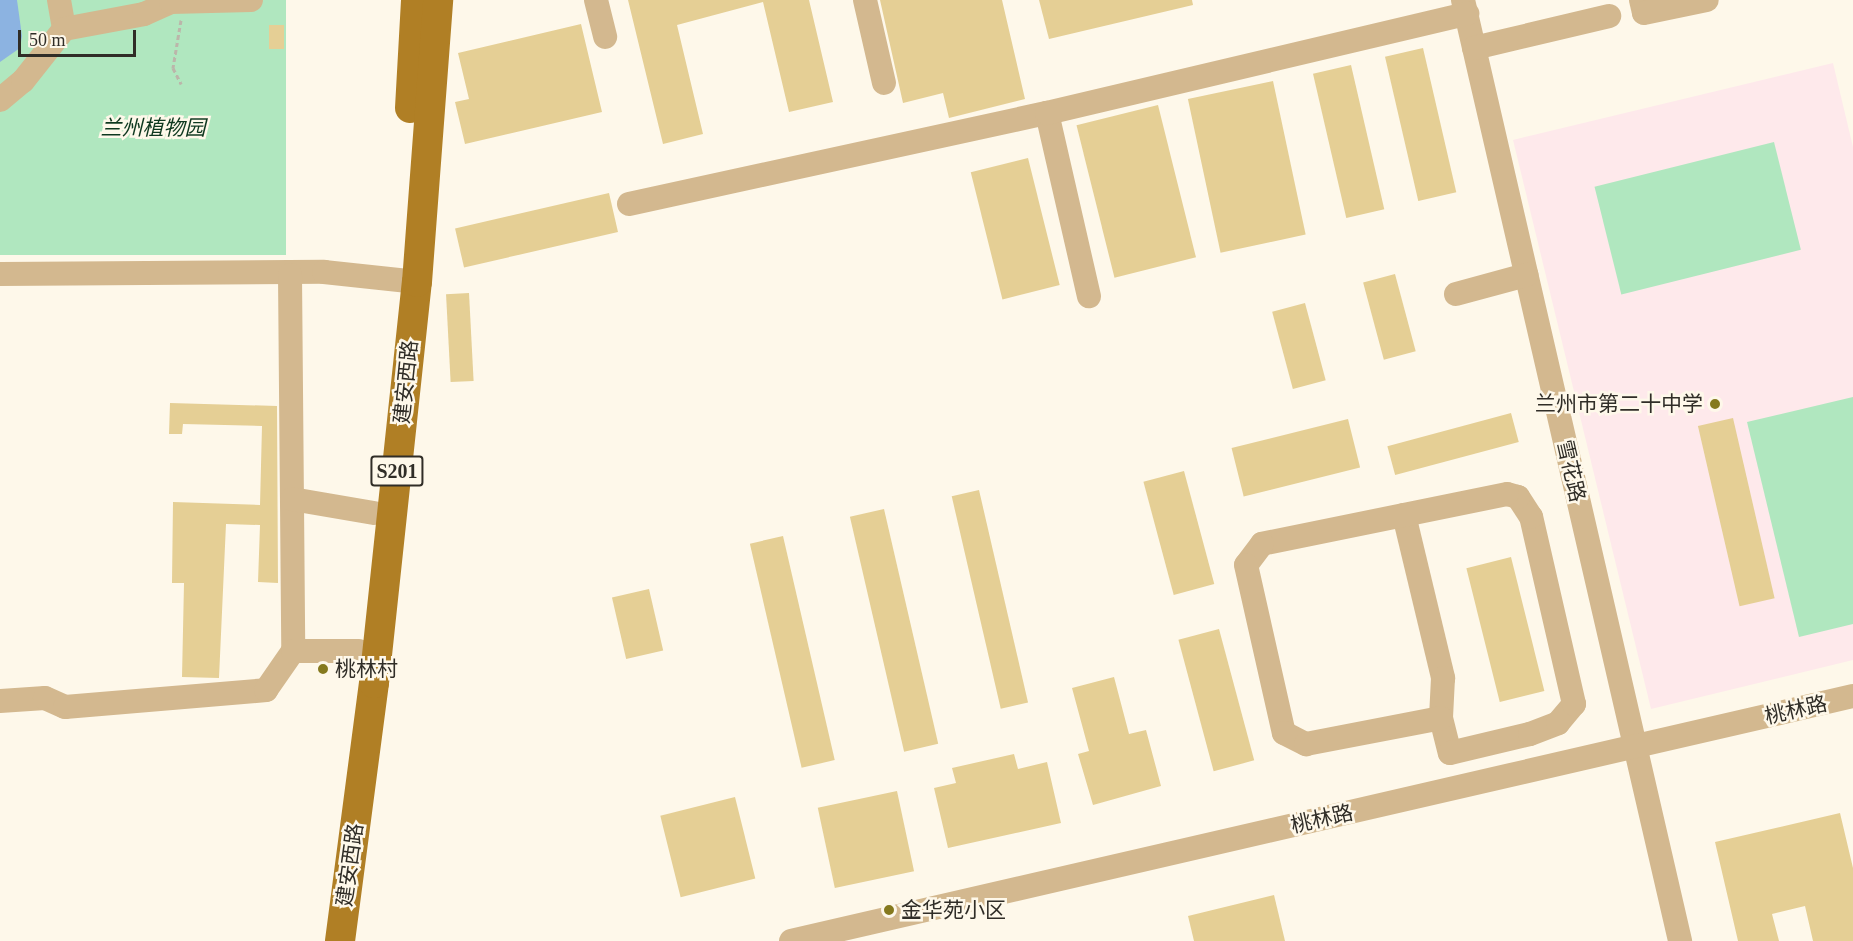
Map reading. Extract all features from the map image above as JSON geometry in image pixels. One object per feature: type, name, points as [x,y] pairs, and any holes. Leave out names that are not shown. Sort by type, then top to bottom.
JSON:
[{"type":"main road","name":"建安西路","points":[[321,941],[359,651],[374,513],[408,280],[416,0]]},
{"type":"main road","name":"建安西路","points":[[340,941],[374,683],[408,280],[438,0]]},
{"type":"street","points":[[59,0],[64,29]]},
{"type":"street","points":[[0,100],[23,81],[64,29],[171,3],[251,0]]},
{"type":"street","points":[[596,0],[605,37]]},
{"type":"street","points":[[865,0],[884,83]]},
{"type":"street","points":[[1641,0],[1644,13],[1707,0]]},
{"type":"street","points":[[629,204],[1047,113],[1465,7]]},
{"type":"street","name":"雪花路","points":[[1465,7],[1680,941]]},
{"type":"street","points":[[1474,48],[1609,16]]},
{"type":"street","points":[[1047,113],[1089,296]]},
{"type":"street","points":[[0,274],[290,275],[324,272],[408,280]]},
{"type":"street","points":[[0,701],[45,698],[65,707],[266,690],[293,651],[290,275]]},
{"type":"street","points":[[1456,294],[1526,275]]},
{"type":"street","points":[[1441,718],[1306,744],[1284,733],[1246,565],[1262,544],[1507,494],[1518,497],[1531,516],[1574,704],[1558,723],[1530,734],[1450,753]]},
{"type":"street","points":[[292,499],[374,513]]},
{"type":"street","points":[[1404,515],[1443,678],[1441,718],[1459,788]]},
{"type":"street","points":[[1409,575],[1425,646],[1436,649]]},
{"type":"street","points":[[293,651],[359,651]]},
{"type":"street","name":"桃林路","points":[[791,941],[1853,696]]},
{"type":"path","points":[[181,84],[173,68],[177,28],[182,17],[199,3]]},
{"type":"shaded area","name":"兰州市第二十中学","points":[[1833,63],[1853,147],[1853,660],[1651,709],[1513,140]]},
{"type":"green space","name":"兰州植物园","points":[[0,0],[286,0],[286,255],[0,255]]},
{"type":"green space","points":[[1774,142],[1801,250],[1621,294],[1594,187]]},
{"type":"green space","points":[[1853,397],[1853,624],[1799,637],[1747,422]]},
{"type":"water","points":[[0,0],[17,0],[22,36],[20,48],[0,62]]},
{"type":"building","points":[[628,0],[809,0],[833,102],[789,112],[763,2],[677,25],[703,134],[663,144]]},
{"type":"building","points":[[880,0],[1002,0],[1025,99],[949,118],[943,93],[903,103]]},
{"type":"building","points":[[1039,0],[1192,0],[1193,5],[1049,39]]},
{"type":"building","points":[[581,24],[602,112],[465,144],[455,102],[469,99],[458,53]]},
{"type":"building","points":[[269,25],[284,25],[284,49],[269,49]]},
{"type":"building","points":[[1423,48],[1456,192],[1418,201],[1385,57]]},
{"type":"building","points":[[1351,65],[1384,209],[1346,218],[1313,74]]},
{"type":"building","points":[[1273,81],[1306,235],[1221,253],[1188,99]]},
{"type":"building","points":[[1158,105],[1196,257],[1114,278],[1076,125]]},
{"type":"building","points":[[1028,158],[1060,285],[1002,299],[971,172]]},
{"type":"building","points":[[609,193],[618,232],[464,268],[455,229]]},
{"type":"building","points":[[1395,274],[1416,351],[1384,360],[1363,283]]},
{"type":"building","points":[[469,293],[474,381],[451,382],[446,294]]},
{"type":"building","points":[[1305,303],[1326,380],[1293,389],[1272,312]]},
{"type":"building","points":[[170,403],[277,406],[278,583],[258,582],[260,525],[226,524],[219,678],[182,677],[184,583],[172,583],[173,502],[260,505],[262,426],[183,424],[182,434],[169,434]]},
{"type":"building","points":[[1511,413],[1519,442],[1395,475],[1387,446]]},
{"type":"building","points":[[1733,418],[1775,598],[1740,606],[1698,426]]},
{"type":"building","points":[[1348,419],[1360,468],[1244,497],[1232,448]]},
{"type":"building","points":[[1184,471],[1214,584],[1174,595],[1143,482]]},
{"type":"building","points":[[979,490],[1028,702],[1001,709],[952,496]]},
{"type":"building","points":[[884,509],[938,744],[904,752],[850,517]]},
{"type":"building","points":[[783,536],[835,760],[802,768],[750,544]]},
{"type":"building","points":[[1511,557],[1544,691],[1500,702],[1466,568]]},
{"type":"building","points":[[649,589],[663,650],[626,659],[612,598]]},
{"type":"building","points":[[1219,629],[1254,760],[1214,771],[1178,640]]},
{"type":"building","points":[[1114,677],[1129,734],[1146,730],[1161,786],[1093,805],[1078,754],[1089,751],[1072,688]]},
{"type":"building","points":[[1014,754],[1018,769],[1047,762],[1061,823],[948,848],[934,788],[956,783],[952,768]]},
{"type":"building","points":[[897,791],[914,871],[835,888],[818,808]]},
{"type":"building","points":[[735,797],[755,879],[681,897],[660,816]]},
{"type":"building","points":[[1840,813],[1853,868],[1853,941],[1813,941],[1805,906],[1772,914],[1779,941],[1738,941],[1715,842]]},
{"type":"building","points":[[1274,895],[1285,941],[1194,941],[1188,916]]},
{"type":"place","name":"兰州市第二十中学","points":[[1715,404]]},
{"type":"place","name":"桃林村","points":[[323,669]]},
{"type":"place","name":"金华苑小区","points":[[889,910]]}]
